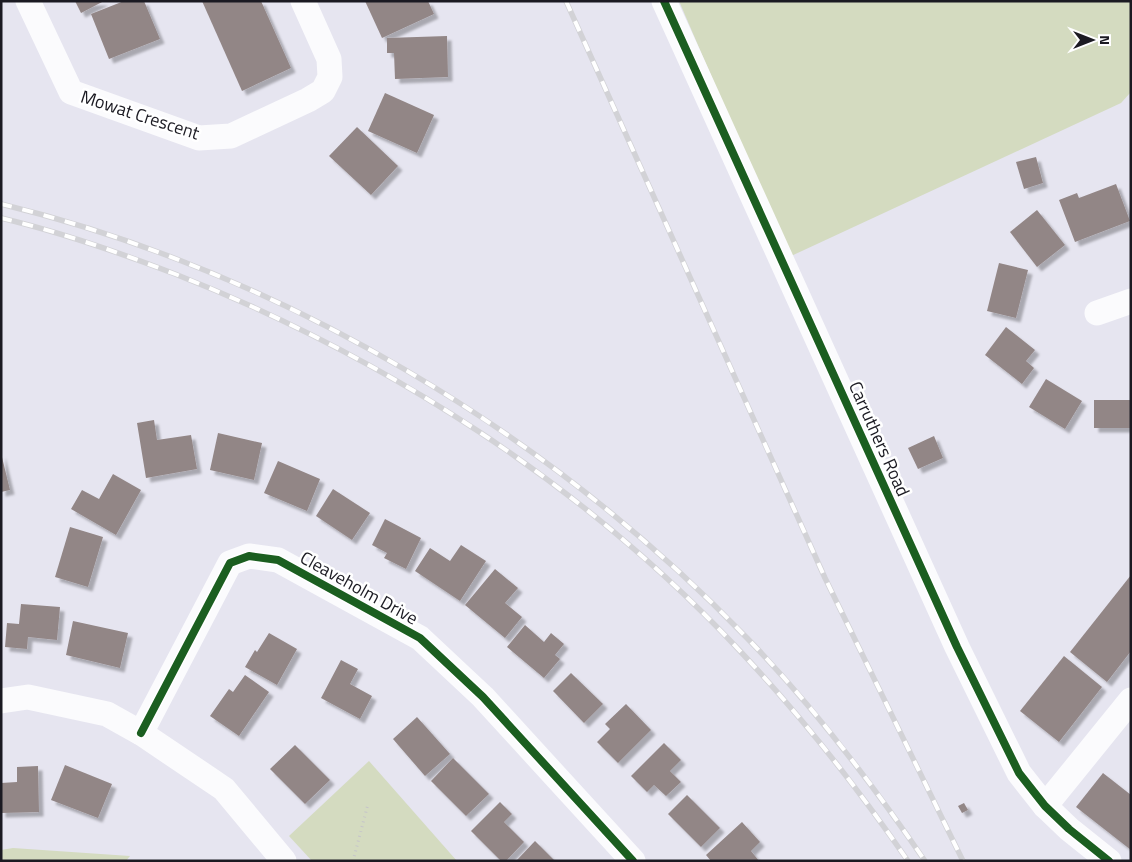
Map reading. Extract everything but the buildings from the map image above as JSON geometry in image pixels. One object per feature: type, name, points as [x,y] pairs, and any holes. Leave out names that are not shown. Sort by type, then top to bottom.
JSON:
[{"type":"street","name":"Mowat Crescent","points":[[28,1],[71,92],[199,138],[231,136],[308,100],[322,91],[330,77],[329,59],[303,1]]},
{"type":"street","name":"Carruthers Road","points":[[664,1],[958,647],[1019,773],[1044,806],[1109,861]]},
{"type":"street","points":[[1097,313],[1131,301]]},
{"type":"street","name":"Cleaveholm Drive","points":[[141,733],[230,563],[249,556],[278,560],[420,638],[483,696],[633,861]]},
{"type":"street","points":[[1,701],[28,697],[107,714],[141,733],[224,789],[284,861]]},
{"type":"street","points":[[1044,806],[1127,714]]},
{"type":"path","points":[[353,861],[368,804]]},
{"type":"green space","points":[[679,1],[1131,1],[1131,92],[1121,103],[789,257]]},
{"type":"green space","points":[[369,761],[457,861],[312,861],[289,836]]},
{"type":"green space","points":[[13,848],[130,856],[126,861],[1,861],[1,850]]},
{"type":"railway","points":[[566,1],[825,578],[963,861]]},
{"type":"railway","points":[[1,204],[105,234],[208,272],[308,317],[404,369],[497,428],[586,493],[669,563],[747,638],[819,718],[884,803],[925,861]]},
{"type":"railway","points":[[1,218],[67,236],[132,258],[254,307],[406,386],[478,431],[549,481],[616,534],[680,591],[740,651],[828,753],[908,861]]},
{"type":"cycle path","points":[[664,1],[957,647],[1019,773],[1045,806],[1069,829],[1109,861]]},
{"type":"cycle path","points":[[141,733],[230,563],[249,556],[278,560],[420,638],[483,697],[633,861]]}]
